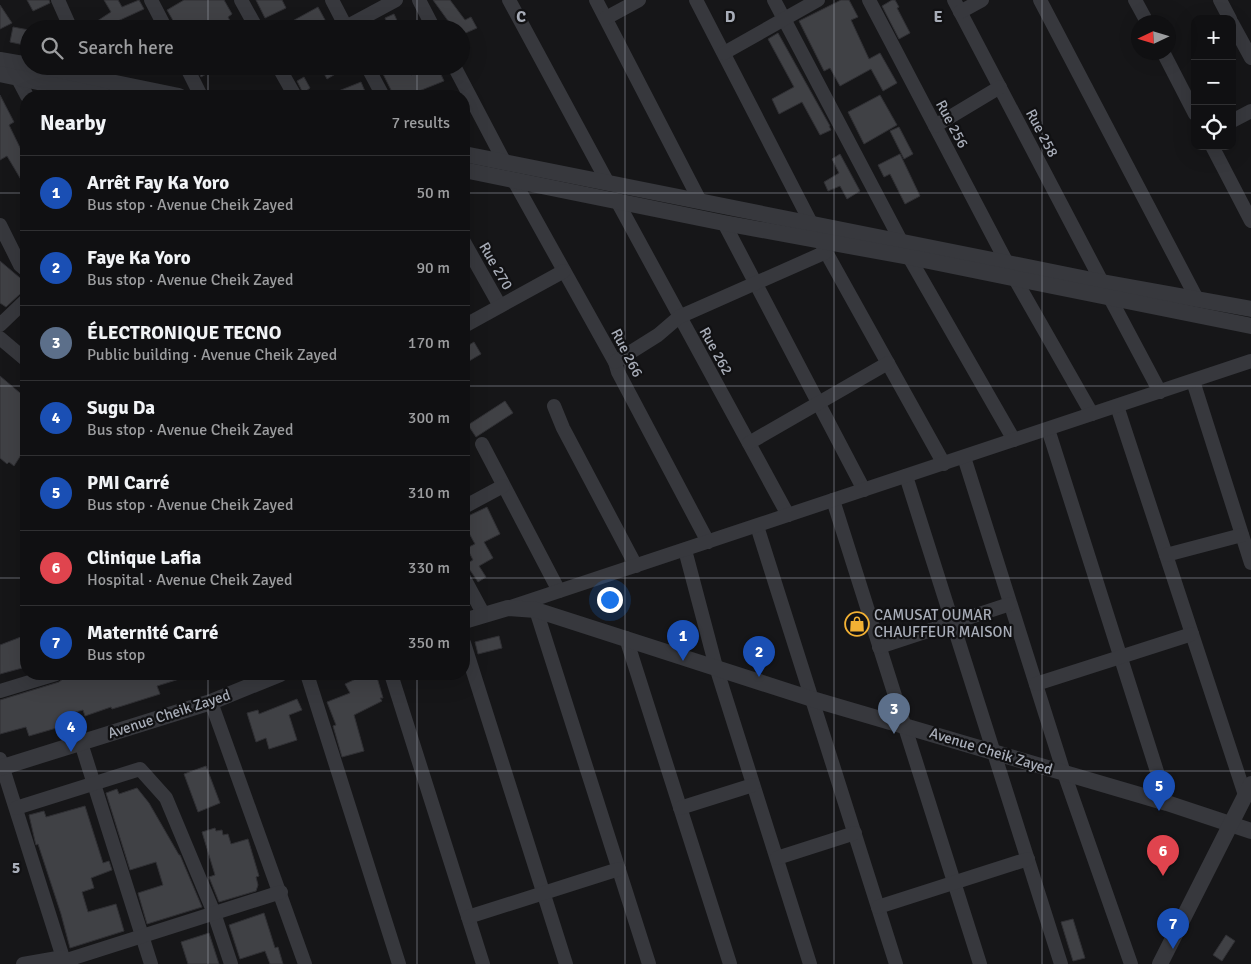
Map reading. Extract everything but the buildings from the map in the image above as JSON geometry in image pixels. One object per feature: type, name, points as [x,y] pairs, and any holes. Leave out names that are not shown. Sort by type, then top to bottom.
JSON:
[{"type":"street","points":[[58,0],[67,20]]},
{"type":"street","points":[[151,0],[161,20]]},
{"type":"street","points":[[241,0],[252,20]]},
{"type":"street","points":[[332,0],[343,20]]},
{"type":"street","points":[[361,20],[396,0]]},
{"type":"street","points":[[419,0],[429,20]]},
{"type":"street","points":[[508,0],[608,183]]},
{"type":"street","points":[[596,0],[700,201]]},
{"type":"street","points":[[606,18],[639,0]]},
{"type":"street","points":[[696,0],[824,247],[944,464]]},
{"type":"street","points":[[774,0],[901,242]]},
{"type":"street","points":[[724,52],[818,0]]},
{"type":"street","name":"Rue 256","points":[[868,0],[1007,263]]},
{"type":"street","points":[[957,6],[982,0]]},
{"type":"street","points":[[1040,0],[1197,299]]},
{"type":"street","points":[[1135,0],[1143,15]]},
{"type":"street","points":[[1220,0],[1228,15]]},
{"type":"street","name":"Rue 258","points":[[957,6],[1102,282]]},
{"type":"street","points":[[1236,30],[1251,58]]},
{"type":"street","points":[[0,60],[20,70]]},
{"type":"street","points":[[1167,60],[1191,106]]},
{"type":"street","points":[[0,74],[20,71]]},
{"type":"street","points":[[24,75],[26,90]]},
{"type":"street","points":[[36,75],[85,90]]},
{"type":"street","points":[[94,75],[116,90]]},
{"type":"street","points":[[190,75],[198,90]]},
{"type":"street","points":[[283,75],[292,90]]},
{"type":"street","points":[[372,75],[380,90]]},
{"type":"street","points":[[459,75],[467,90]]},
{"type":"street","points":[[935,126],[1000,87]]},
{"type":"street","points":[[470,96],[505,163]]},
{"type":"street","points":[[1236,119],[1251,111]]},
{"type":"street","points":[[1214,150],[1251,221]]},
{"type":"street","points":[[470,155],[1102,282],[1251,309]]},
{"type":"street","points":[[470,171],[724,223],[824,247],[909,257],[1251,326]]},
{"type":"street","name":"Rue 266","points":[[514,181],[615,362],[618,372],[708,542]]},
{"type":"street","name":"Rue 262","points":[[617,201],[788,515]]},
{"type":"street","points":[[724,223],[864,490]]},
{"type":"street","points":[[0,225],[20,264]]},
{"type":"street","points":[[615,362],[658,335],[679,317],[755,283],[824,247]]},
{"type":"street","name":"Rue 270","points":[[470,253],[500,306]]},
{"type":"street","points":[[909,257],[1014,440]]},
{"type":"street","points":[[470,323],[564,271]]},
{"type":"street","points":[[1015,279],[1092,414]]},
{"type":"street","points":[[1110,298],[1160,392]]},
{"type":"street","points":[[0,325],[20,306]]},
{"type":"street","points":[[0,338],[20,355]]},
{"type":"street","points":[[508,608],[1251,362]]},
{"type":"street","points":[[748,443],[888,363]]},
{"type":"street","points":[[1193,381],[1251,563]]},
{"type":"street","points":[[554,406],[563,428],[636,566]]},
{"type":"street","points":[[1117,406],[1192,634],[1248,790],[1160,964]]},
{"type":"street","points":[[1048,429],[1167,803]]},
{"type":"street","points":[[482,444],[559,591]]},
{"type":"street","points":[[964,457],[1064,773],[1131,964]]},
{"type":"street","points":[[906,476],[1061,964]]},
{"type":"street","points":[[470,504],[503,486]]},
{"type":"street","points":[[833,500],[980,964]]},
{"type":"street","points":[[757,526],[896,964]]},
{"type":"street","points":[[1166,556],[1242,535]]},
{"type":"street","points":[[685,550],[716,667],[810,964]]},
{"type":"street","points":[[470,589],[484,615]]},
{"type":"street","points":[[879,647],[1010,604]]},
{"type":"street","name":"Avenue Cheik Zayed","points":[[470,618],[508,608],[536,610],[812,699],[1167,803],[1251,831]]},
{"type":"street","points":[[536,610],[649,964]]},
{"type":"street","points":[[1036,684],[1192,634]]},
{"type":"street","points":[[626,638],[728,964]]},
{"type":"street","points":[[470,662],[566,964]]},
{"type":"street","points":[[0,692],[37,680]]},
{"type":"street","name":"Avenue Cheik Zayed","points":[[1,765],[80,743],[211,702],[265,680]]},
{"type":"street","points":[[309,680],[399,964]]},
{"type":"street","points":[[393,680],[483,964]]},
{"type":"street","points":[[211,702],[305,964]]},
{"type":"street","points":[[80,743],[150,964]]},
{"type":"street","points":[[1,765],[64,961]]},
{"type":"street","points":[[16,808],[140,768],[166,798],[214,914],[231,964]]},
{"type":"street","points":[[680,808],[753,785]]},
{"type":"street","points":[[776,858],[855,833]]},
{"type":"street","points":[[878,907],[1028,859]]},
{"type":"street","points":[[468,917],[619,869]]},
{"type":"street","points":[[23,964],[64,961],[280,892]]},
{"type":"place","name":"CAMUSAT OUMAR CHAUFFEUR MAISON","points":[[857,624]]},
{"type":"place","name":"Arrêt Fay Ka Yoro","points":[[683,661]]},
{"type":"place","name":"Faye Ka Yoro","points":[[759,677]]},
{"type":"place","name":"ÉLECTRONIQUE TECNO","points":[[894,734]]},
{"type":"place","name":"Sugu Da","points":[[71,752]]},
{"type":"place","name":"PMI Carré","points":[[1159,811]]},
{"type":"place","name":"Clinique Lafia","points":[[1163,876]]},
{"type":"place","name":"Maternité Carré","points":[[1173,949]]}]
